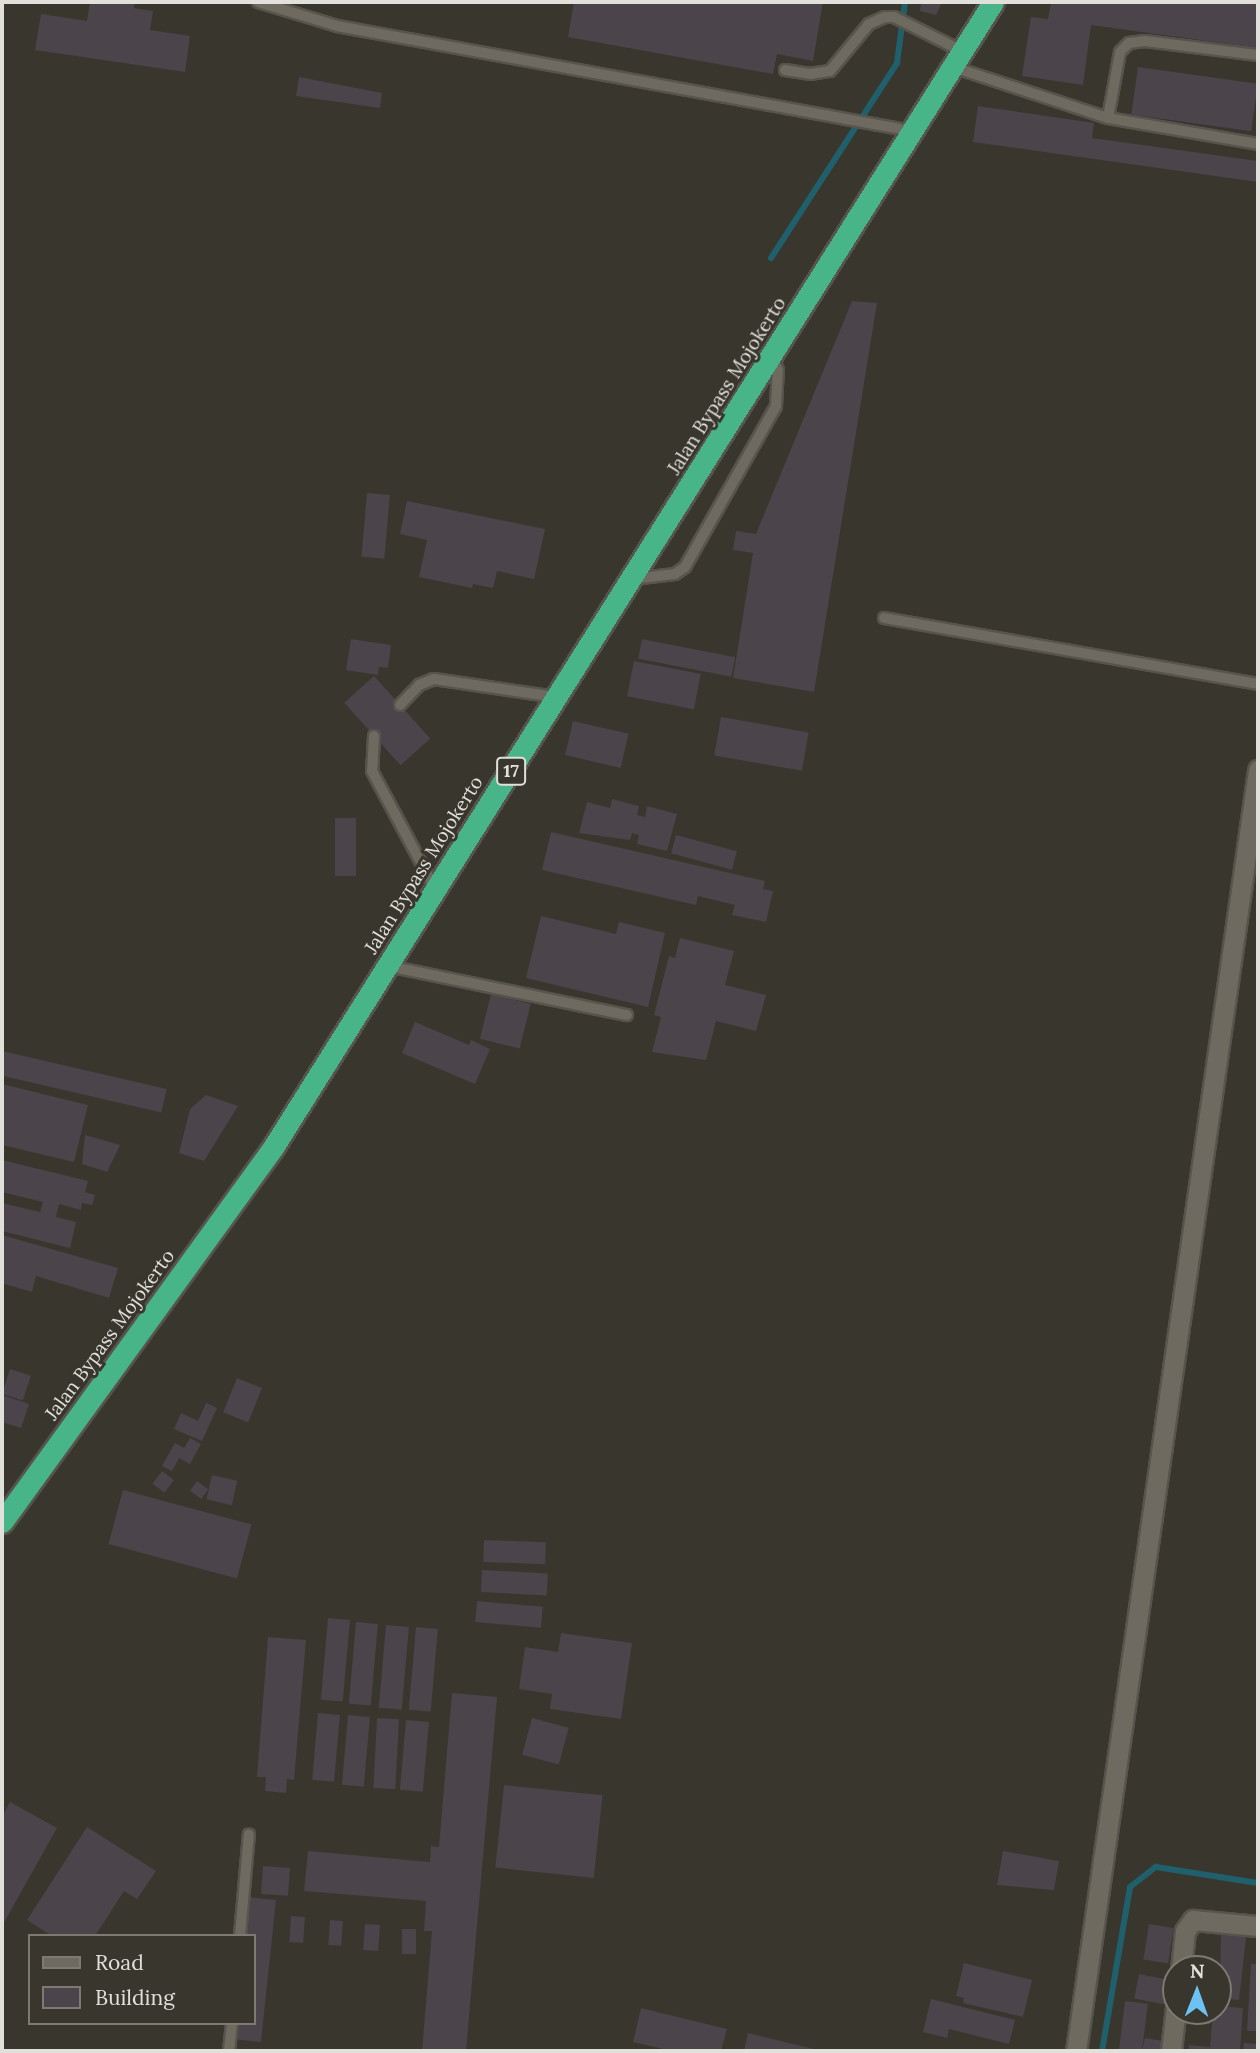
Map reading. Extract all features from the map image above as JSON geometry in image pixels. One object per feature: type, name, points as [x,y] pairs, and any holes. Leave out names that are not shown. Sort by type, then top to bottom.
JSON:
[{"type":"highway","name":"Jalan Bypass Mojokerto","points":[[2,1522],[235,1204],[558,698],[993,2]]},
{"type":"street","points":[[1076,2051],[1258,770]]},
{"type":"street","points":[[1182,1955],[1185,1931],[1193,1920],[1258,1926]]},
{"type":"street","points":[[1171,2051],[1174,2025]]},
{"type":"lane","points":[[258,2],[337,26],[850,117],[912,131]]},
{"type":"lane","points":[[785,71],[810,74],[830,71],[869,24],[894,17],[917,27],[958,59],[1108,118],[1258,144]]},
{"type":"lane","points":[[1108,118],[1121,52],[1129,43],[1145,41],[1258,55]]},
{"type":"lane","points":[[633,579],[675,574],[685,568],[776,406],[778,370],[772,357]]},
{"type":"lane","points":[[884,618],[1258,684]]},
{"type":"lane","points":[[400,705],[419,685],[435,679],[558,698]]},
{"type":"lane","points":[[374,736],[372,771],[435,889]]},
{"type":"lane","points":[[388,966],[627,1014]]},
{"type":"lane","points":[[240,1934],[249,1834]]},
{"type":"lane","points":[[229,2051],[232,2025]]},
{"type":"building","points":[[90,2],[135,2],[134,8],[153,11],[150,30],[190,36],[185,72],[35,50],[41,14],[87,21]]},
{"type":"building","points":[[574,2],[823,2],[813,61],[777,54],[773,74],[568,37]]},
{"type":"building","points":[[921,2],[942,2],[936,15],[920,11]]},
{"type":"building","points":[[1051,2],[1258,4],[1258,48],[1091,25],[1083,85],[1022,76],[1031,17],[1048,19]]},
{"type":"building","points":[[1138,67],[1258,84],[1251,131],[1131,115]]},
{"type":"building","points":[[299,77],[382,93],[380,108],[296,96]]},
{"type":"building","points":[[978,106],[1094,123],[1092,138],[1258,161],[1258,182],[973,142]]},
{"type":"building","points":[[852,301],[877,303],[814,692],[733,678],[753,553],[733,550],[736,531],[756,534]]},
{"type":"building","points":[[367,493],[390,495],[384,559],[361,557]]},
{"type":"building","points":[[407,501],[545,529],[534,579],[497,571],[493,588],[473,584],[472,588],[419,577],[427,540],[400,534]]},
{"type":"building","points":[[351,639],[391,645],[388,668],[379,667],[378,675],[346,670]]},
{"type":"building","points":[[642,639],[735,657],[731,677],[638,659]]},
{"type":"building","points":[[634,661],[701,674],[694,709],[627,696]]},
{"type":"building","points":[[374,676],[430,738],[400,765],[344,703]]},
{"type":"building","points":[[721,717],[809,732],[802,771],[714,755]]},
{"type":"building","points":[[573,721],[629,734],[621,768],[565,755]]},
{"type":"building","points":[[612,799],[639,806],[637,815],[645,817],[647,806],[677,814],[667,851],[637,844],[639,835],[632,833],[630,840],[579,833],[587,802],[610,808]]},
{"type":"building","points":[[335,818],[356,818],[356,876],[335,876]]},
{"type":"building","points":[[551,832],[765,881],[763,889],[773,891],[766,922],[732,915],[735,905],[698,896],[696,905],[542,870]]},
{"type":"building","points":[[676,835],[737,851],[732,870],[671,853]]},
{"type":"building","points":[[541,916],[616,934],[619,922],[665,933],[648,1007],[526,978]]},
{"type":"building","points":[[680,938],[734,951],[725,985],[766,995],[756,1031],[716,1021],[706,1060],[652,1052],[661,1017],[654,1015],[669,956],[675,958]]},
{"type":"building","points":[[491,994],[531,1004],[520,1049],[480,1039]]},
{"type":"building","points":[[415,1022],[469,1045],[471,1040],[490,1049],[475,1084],[402,1053]]},
{"type":"building","points":[[2,1051],[167,1089],[161,1112],[2,1076]]},
{"type":"building","points":[[2,1084],[88,1105],[74,1162],[2,1145]]},
{"type":"building","points":[[206,1095],[238,1106],[204,1161],[179,1153],[190,1109]]},
{"type":"building","points":[[85,1135],[120,1145],[107,1172],[82,1164]]},
{"type":"building","points":[[2,1160],[88,1181],[85,1192],[95,1195],[92,1205],[82,1203],[81,1210],[59,1204],[56,1217],[76,1222],[70,1248],[2,1231],[2,1203],[40,1212],[43,1202],[2,1192]]},
{"type":"building","points":[[2,1235],[118,1268],[109,1298],[36,1276],[32,1292],[2,1283]]},
{"type":"building","points":[[10,1369],[31,1376],[23,1401],[2,1394]]},
{"type":"building","points":[[237,1378],[262,1388],[248,1422],[223,1412]]},
{"type":"building","points":[[2,1395],[29,1404],[21,1428],[2,1422]]},
{"type":"building","points":[[206,1403],[217,1408],[202,1441],[174,1429],[181,1413],[198,1421]]},
{"type":"building","points":[[190,1438],[201,1444],[190,1464],[179,1458],[172,1471],[162,1466],[175,1443],[184,1448]]},
{"type":"building","points":[[162,1471],[174,1480],[164,1493],[152,1484]]},
{"type":"building","points":[[212,1475],[237,1481],[232,1505],[206,1499]]},
{"type":"building","points":[[197,1481],[208,1489],[201,1499],[190,1491]]},
{"type":"building","points":[[123,1490],[251,1524],[237,1579],[109,1544]]},
{"type":"building","points":[[484,1540],[546,1542],[545,1564],[483,1562]]},
{"type":"building","points":[[482,1570],[548,1573],[547,1595],[481,1592]]},
{"type":"building","points":[[477,1601],[543,1607],[541,1628],[475,1622]]},
{"type":"building","points":[[328,1618],[350,1620],[343,1702],[321,1700]]},
{"type":"building","points":[[356,1622],[378,1624],[371,1706],[349,1704]]},
{"type":"building","points":[[386,1625],[409,1627],[402,1710],[379,1708]]},
{"type":"building","points":[[416,1627],[438,1629],[431,1712],[409,1710]]},
{"type":"building","points":[[561,1633],[632,1643],[621,1719],[550,1709],[552,1694],[519,1689],[525,1647],[558,1652]]},
{"type":"building","points":[[268,1637],[306,1640],[294,1780],[287,1779],[286,1793],[265,1791],[266,1777],[257,1777]]},
{"type":"building","points":[[452,1693],[497,1697],[466,2051],[422,2051],[432,1931],[424,1931],[426,1901],[304,1891],[308,1851],[430,1862],[431,1846],[439,1847]]},
{"type":"building","points":[[318,1713],[340,1715],[334,1782],[312,1780]]},
{"type":"building","points":[[348,1715],[370,1717],[364,1787],[342,1785]]},
{"type":"building","points":[[377,1718],[399,1719],[395,1789],[373,1788]]},
{"type":"building","points":[[532,1718],[569,1728],[559,1765],[522,1755]]},
{"type":"building","points":[[406,1720],[429,1722],[423,1792],[400,1790]]},
{"type":"building","points":[[504,1785],[602,1795],[594,1878],[495,1868]]},
{"type":"building","points":[[10,1802],[57,1828],[2,1926],[2,1817]]},
{"type":"building","points":[[87,1827],[156,1871],[137,1899],[124,1891],[96,1934],[49,1934],[27,1920]]},
{"type":"building","points":[[1003,1851],[1059,1861],[1054,1890],[997,1885]]},
{"type":"building","points":[[263,1866],[290,1868],[288,1896],[261,1894]]},
{"type":"building","points":[[247,1897],[276,1900],[261,2042],[232,2039],[234,2025],[256,2025],[256,1934],[243,1934]]},
{"type":"building","points":[[291,1916],[305,1917],[303,1943],[289,1942]]},
{"type":"building","points":[[330,1920],[343,1921],[341,1946],[328,1945]]},
{"type":"building","points":[[365,1924],[380,1925],[378,1951],[363,1950]]},
{"type":"building","points":[[1149,1924],[1174,1928],[1169,1955],[1162,1955],[1162,1963],[1143,1960]]},
{"type":"building","points":[[1221,1927],[1247,1929],[1239,2000],[1232,2000],[1232,1955],[1221,1955]]},
{"type":"building","points":[[402,1929],[416,1929],[416,1954],[402,1954]]},
{"type":"building","points":[[964,1963],[1032,1980],[1023,2017],[963,2003],[964,1998],[956,1996]]},
{"type":"building","points":[[1251,1964],[1258,1964],[1258,2031],[1247,2031]]},
{"type":"building","points":[[1139,1974],[1162,1978],[1162,2004],[1134,1999]]},
{"type":"building","points":[[931,1999],[1015,2020],[1009,2044],[949,2029],[947,2038],[923,2032]]},
{"type":"building","points":[[1125,2001],[1148,2004],[1142,2051],[1119,2051]]},
{"type":"building","points":[[1232,2007],[1243,2008],[1240,2051],[1189,2051],[1189,2045],[1210,2047],[1212,2025],[1232,2025]]},
{"type":"building","points":[[641,2008],[727,2029],[721,2051],[672,2051],[633,2042]]},
{"type":"building","points":[[748,2033],[818,2050],[818,2051],[744,2051]]},
{"type":"building","points":[[1145,2038],[1164,2041],[1162,2051],[1142,2051]]},
{"type":"building","points":[[1244,2043],[1258,2044],[1258,2051],[1243,2051]]},
{"type":"waterway","points":[[771,258],[897,63],[905,2]]},
{"type":"waterway","points":[[1102,2051],[1130,1887],[1156,1867],[1258,1883]]}]
